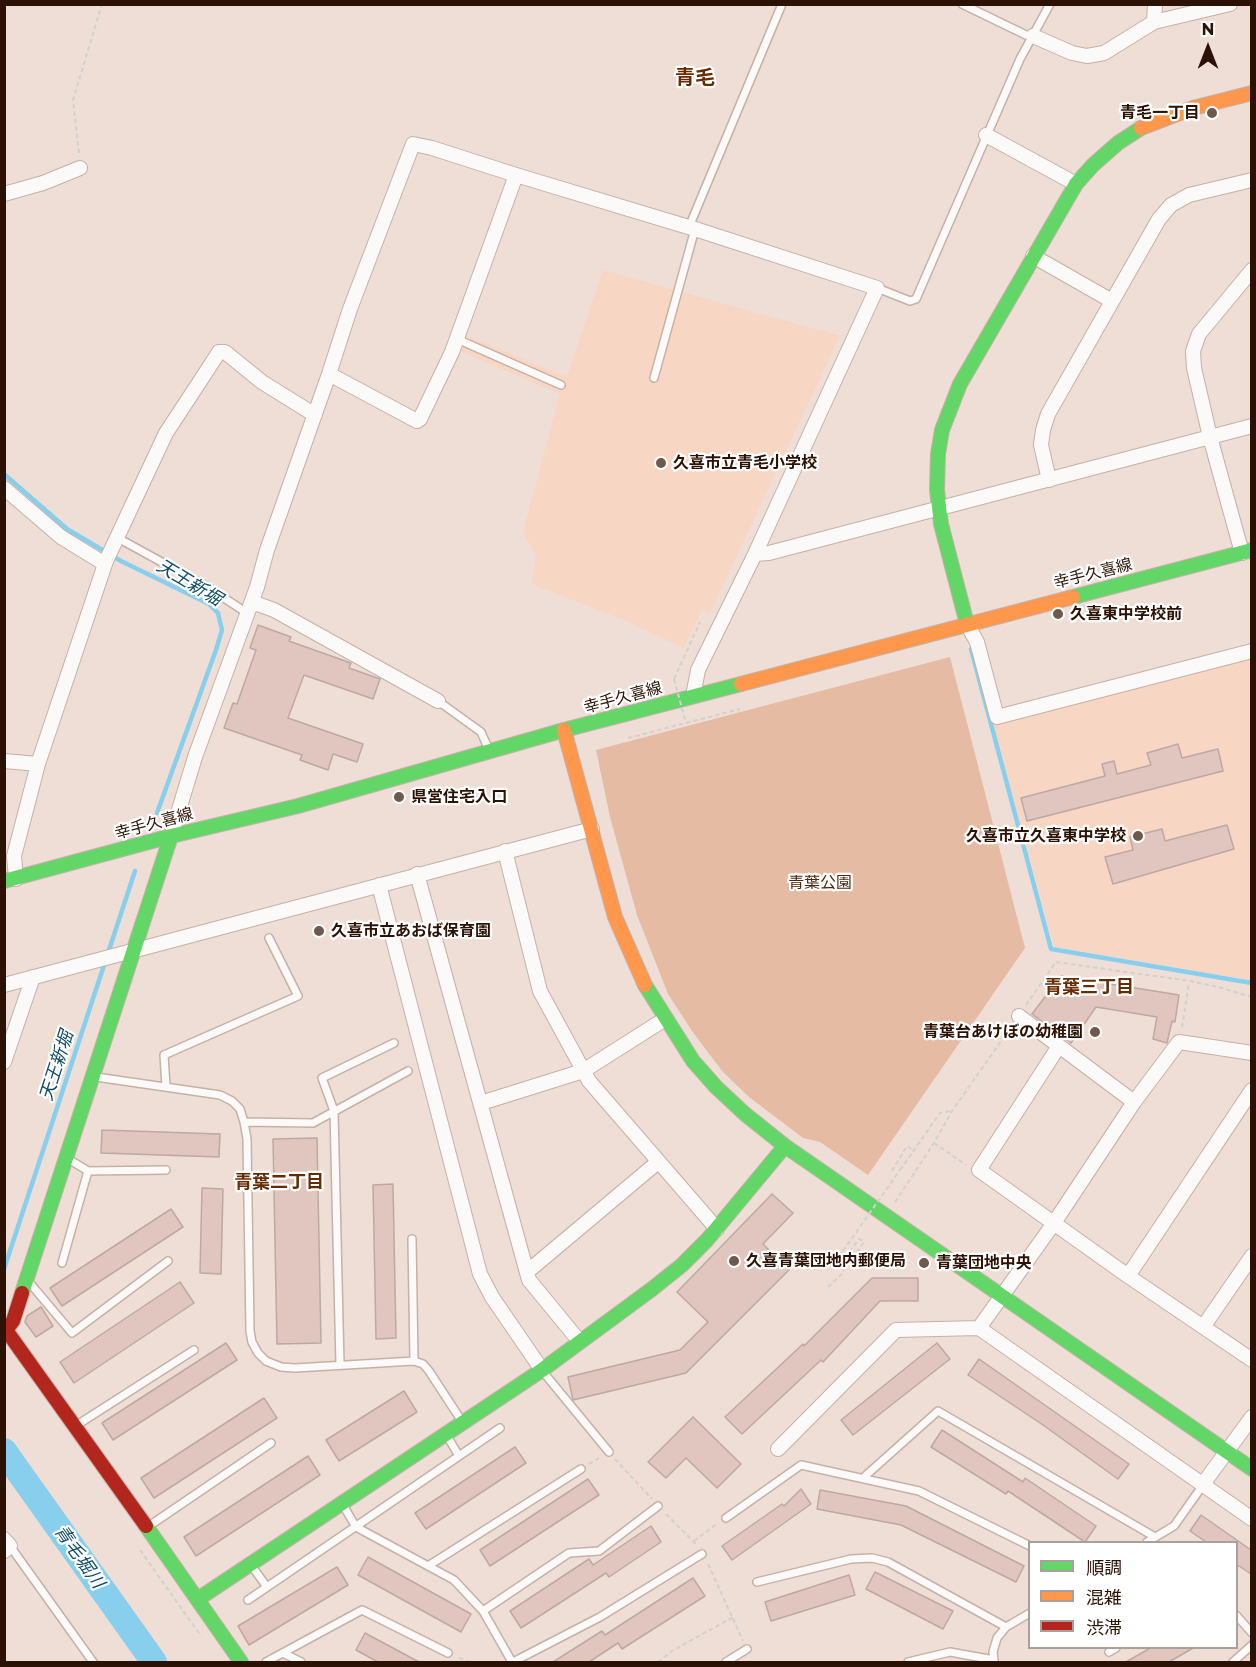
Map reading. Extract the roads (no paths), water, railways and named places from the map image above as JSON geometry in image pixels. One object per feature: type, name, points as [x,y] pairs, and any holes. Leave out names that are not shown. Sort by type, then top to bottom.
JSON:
[{"type":"street","points":[[1154,22],[1155,4]]},
{"type":"street","points":[[1033,36],[1072,53],[1087,56],[1104,53],[1154,22],[1230,4]]},
{"type":"street","points":[[1251,93],[1185,110],[1143,126],[1093,165],[1076,184],[960,384],[942,430],[938,454],[938,508],[967,624],[977,642],[997,717],[1251,651]]},
{"type":"street","points":[[986,135],[1076,184]]},
{"type":"street","points":[[241,1662],[5,1329],[13,1321],[94,1077],[128,953],[171,836],[195,757],[226,676],[350,309],[413,144],[692,228],[877,288],[698,670],[693,696]]},
{"type":"street","points":[[4,194],[43,183],[80,168]]},
{"type":"street","points":[[329,374],[417,421],[424,412],[457,339],[516,175]]},
{"type":"street","points":[[1049,480],[1041,445],[1042,430],[1048,414],[1159,219],[1171,205],[1189,195],[1251,180]]},
{"type":"street","points":[[1033,256],[1112,301]]},
{"type":"street","points":[[1247,551],[1210,436],[1194,368],[1193,351],[1199,334],[1251,270]]},
{"type":"street","points":[[10,880],[38,764],[113,542],[166,433],[219,352],[225,352],[262,382],[315,415]]},
{"type":"street","points":[[754,554],[769,553],[1251,426]]},
{"type":"street","points":[[4,488],[61,537],[105,563]]},
{"type":"street","name":"幸手久喜線","points":[[10,880],[171,836],[298,806],[564,730],[1247,551]]},
{"type":"street","points":[[249,607],[274,610],[438,701]]},
{"type":"street","points":[[564,730],[615,917],[647,990],[664,1019],[693,1061],[716,1087],[785,1146],[1251,1469]]},
{"type":"street","points":[[4,761],[38,764]]},
{"type":"street","points":[[4,985],[592,829]]},
{"type":"street","points":[[505,851],[540,991],[589,1081],[717,1229]]},
{"type":"street","points":[[417,874],[527,1272],[530,1280],[580,1342]]},
{"type":"street","points":[[379,885],[480,1274],[492,1297],[542,1370]]},
{"type":"street","points":[[4,1062],[33,977]]},
{"type":"street","points":[[1019,1016],[1134,1102]]},
{"type":"street","points":[[481,1103],[584,1071],[664,1019]]},
{"type":"street","points":[[979,1328],[1054,1223],[1134,1102],[1179,1042],[1251,1053]]},
{"type":"street","points":[[1059,1046],[979,1170],[1251,1360]]},
{"type":"street","points":[[1128,1276],[1251,1090]]},
{"type":"street","points":[[198,1599],[542,1370],[682,1265],[717,1229],[785,1146]]},
{"type":"street","points":[[527,1272],[658,1162]]},
{"type":"street","points":[[1203,1327],[1251,1256]]},
{"type":"street","points":[[778,1449],[896,1330],[979,1328],[1251,1519]]},
{"type":"street","points":[[1203,1484],[1251,1416]]},
{"type":"lane","points":[[654,378],[692,228],[782,4]]},
{"type":"lane","points":[[962,4],[1026,35],[1033,36]]},
{"type":"lane","points":[[877,288],[910,301],[916,299],[1020,58],[1050,4]]},
{"type":"lane","points":[[457,339],[561,385]]},
{"type":"lane","points":[[113,542],[249,607]]},
{"type":"lane","points":[[438,701],[481,732],[489,751]]},
{"type":"lane","points":[[165,1087],[164,1055],[298,996],[269,938]]},
{"type":"lane","points":[[340,1365],[334,1111],[322,1078],[394,1042]]},
{"type":"lane","points":[[244,1122],[313,1123],[408,1071]]},
{"type":"lane","points":[[94,1077],[220,1095],[232,1101],[240,1109],[247,1139],[250,1331],[252,1342],[266,1361],[281,1367],[296,1368],[414,1361],[423,1364],[429,1371],[462,1422]]},
{"type":"lane","points":[[66,1158],[88,1171],[166,1170]]},
{"type":"lane","points":[[62,1263],[88,1171]]},
{"type":"lane","points":[[412,1239],[414,1361]]},
{"type":"lane","points":[[26,1278],[72,1333],[168,1261]]},
{"type":"lane","points":[[74,1426],[194,1350]]},
{"type":"lane","points":[[542,1370],[609,1452]]},
{"type":"lane","points":[[863,1479],[938,1411],[1155,1537]]},
{"type":"lane","points":[[248,1600],[500,1428]]},
{"type":"lane","points":[[446,1434],[459,1456]]},
{"type":"lane","points":[[147,1527],[271,1443]]},
{"type":"lane","points":[[726,1518],[801,1465],[919,1491],[1028,1546]]},
{"type":"lane","points":[[428,1566],[581,1469]]},
{"type":"lane","points":[[1149,1541],[1174,1526],[1203,1484]]},
{"type":"lane","points":[[342,1503],[356,1527],[454,1580],[483,1611],[512,1662],[600,1617],[702,1554]]},
{"type":"lane","points":[[483,1611],[569,1553],[599,1551],[658,1506]]},
{"type":"lane","points":[[6,1545],[93,1662]]},
{"type":"lane","points":[[757,1582],[850,1558],[872,1558],[888,1562],[1006,1627]]},
{"type":"lane","points":[[250,1564],[267,1587]]},
{"type":"lane","points":[[266,1662],[362,1610],[448,1653]]},
{"type":"lane","points":[[908,1662],[950,1652],[994,1661],[993,1652],[997,1638],[1006,1627],[1028,1613]]},
{"type":"lane","points":[[1238,1617],[1251,1633]]},
{"type":"lane","points":[[1233,1662],[1251,1645]]},
{"type":"lane","points":[[726,1662],[747,1649]]},
{"type":"lane","points":[[283,1653],[301,1662]]},
{"type":"waterway","name":"天王新堀","points":[[4,474],[67,529],[121,561],[209,604],[218,613],[222,630],[216,650],[157,813]]},
{"type":"waterway","points":[[971,649],[1051,949],[1252,983]]},
{"type":"waterway","name":"天王新堀","points":[[4,1269],[135,871]]},
{"type":"waterway","name":"青毛堀川","points":[[4,1451],[154,1662]]},
{"type":"place","name":"青毛一丁目","points":[[1212,113]]},
{"type":"place","name":"久喜市立青毛小学校","points":[[661,463]]},
{"type":"place","name":"久喜東中学校前","points":[[1058,614]]},
{"type":"place","name":"県営住宅入口","points":[[399,797]]},
{"type":"place","name":"久喜市立久喜東中学校","points":[[1138,836]]},
{"type":"place","name":"久喜市立あおば保育園","points":[[319,931]]},
{"type":"place","name":"青葉台あけぼの幼稚園","points":[[1095,1032]]},
{"type":"place","name":"久喜青葉団地内郵便局","points":[[734,1261]]},
{"type":"place","name":"青葉団地中央","points":[[924,1263]]},
{"type":"district","name":"青毛","points":[[695,78]]},
{"type":"district","name":"青葉三丁目","points":[[1089,988]]},
{"type":"district","name":"青葉二丁目","points":[[279,1183]]},
{"type":"park label","name":"青葉公園","points":[[820,883]]}]
